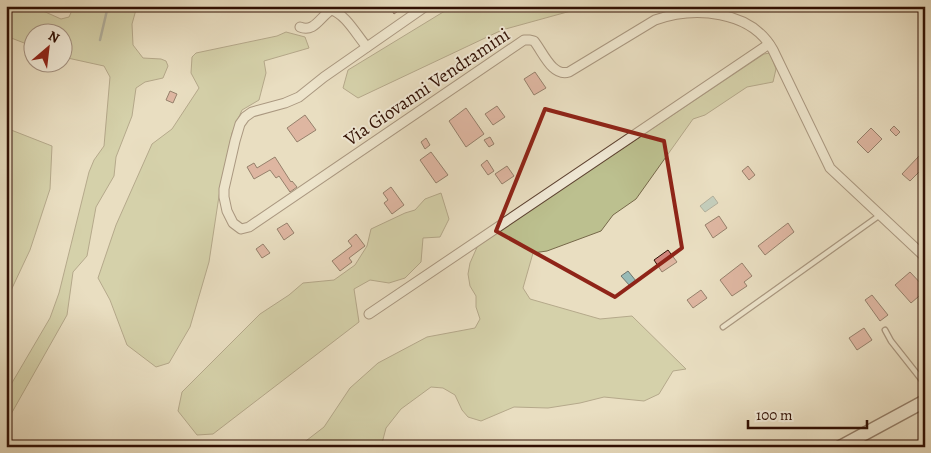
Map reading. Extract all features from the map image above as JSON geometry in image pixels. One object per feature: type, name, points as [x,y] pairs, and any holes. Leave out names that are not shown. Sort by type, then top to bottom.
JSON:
[{"type":"main road","points":[[840,447],[925,401]]},
{"type":"street","name":"Via Giovanni Vendramini","points":[[426,6],[299,97],[252,112],[244,119],[236,136],[224,189],[226,211],[236,226],[242,229],[249,227],[524,40],[534,41],[552,67],[558,72],[564,73],[569,72],[647,24],[671,16],[726,15],[749,25],[759,32],[769,44],[830,168],[925,257]]},
{"type":"street","points":[[300,27],[305,29],[316,25],[331,10],[342,16],[367,47]]},
{"type":"street","points":[[369,314],[769,44]]},
{"type":"lane","points":[[723,327],[880,215]]},
{"type":"lane","points":[[885,330],[925,384]]},
{"type":"highlighted area","points":[[545,109],[664,141],[682,248],[615,297],[496,231]]},
{"type":"green space","points":[[6,6],[32,6],[61,19],[69,17],[74,6],[137,6],[132,24],[133,45],[143,58],[161,59],[166,61],[168,66],[163,78],[145,82],[136,88],[132,116],[116,157],[114,176],[96,207],[87,256],[73,272],[67,315],[6,423],[6,393],[50,318],[59,293],[89,172],[94,160],[104,146],[110,77],[104,66],[72,59],[72,22],[22,22],[22,42],[6,36]]},
{"type":"green space","points":[[453,6],[581,6],[578,9],[502,30],[358,98],[343,88],[348,70]]},
{"type":"green space","points":[[286,32],[305,37],[309,48],[264,61],[266,73],[259,100],[242,110],[232,133],[219,196],[209,262],[190,327],[169,363],[156,367],[127,345],[110,300],[98,278],[116,225],[152,144],[172,129],[199,88],[191,73],[192,57],[196,53],[277,36]]},
{"type":"green space","points":[[770,53],[776,69],[773,82],[747,87],[705,115],[693,119],[636,199],[613,215],[601,231],[547,251],[533,253],[523,288],[530,299],[600,319],[632,316],[686,369],[673,371],[659,394],[644,401],[604,397],[548,408],[514,407],[481,421],[468,417],[462,410],[455,395],[443,388],[431,387],[401,409],[386,428],[381,447],[298,447],[324,427],[350,388],[378,363],[427,337],[475,328],[480,319],[476,307],[476,296],[470,286],[468,274],[470,263],[478,245],[764,54]]},
{"type":"green space","points":[[6,128],[52,146],[50,189],[30,250],[6,301]]},
{"type":"green space","points":[[441,193],[449,219],[440,237],[423,238],[421,262],[405,278],[389,283],[370,280],[354,289],[359,322],[213,434],[197,435],[178,411],[182,392],[260,314],[289,295],[303,283],[334,280],[355,265],[367,246],[371,229],[415,210],[425,199]]},
{"type":"water","points":[[713,196],[718,203],[705,212],[700,206]]},
{"type":"water","points":[[628,271],[636,281],[630,286],[621,276]]},
{"type":"building","points":[[389,6],[405,6],[394,14]]},
{"type":"building","points":[[535,72],[546,88],[534,95],[524,79]]},
{"type":"building","points":[[170,91],[177,94],[173,103],[166,100]]},
{"type":"building","points":[[497,106],[505,117],[493,125],[485,114]]},
{"type":"building","points":[[466,108],[484,134],[466,147],[449,121]]},
{"type":"building","points":[[305,115],[316,130],[297,142],[287,128]]},
{"type":"building","points":[[894,126],[900,132],[896,136],[890,130]]},
{"type":"building","points":[[871,128],[882,139],[868,153],[857,142]]},
{"type":"building","points":[[490,137],[494,144],[489,147],[484,140]]},
{"type":"building","points":[[426,138],[430,145],[425,149],[421,142]]},
{"type":"building","points":[[431,152],[448,175],[436,183],[420,160]]},
{"type":"building","points":[[919,156],[925,161],[925,166],[910,181],[902,174]]},
{"type":"building","points":[[275,157],[291,182],[297,187],[290,192],[279,176],[276,178],[270,170],[254,179],[247,167],[254,163],[257,168]]},
{"type":"building","points":[[487,160],[494,171],[488,175],[481,165]]},
{"type":"building","points":[[507,166],[514,176],[502,184],[495,174]]},
{"type":"building","points":[[748,166],[755,175],[749,180],[742,171]]},
{"type":"building","points":[[391,187],[404,205],[392,214],[384,203],[388,200],[383,193]]},
{"type":"building","points":[[719,216],[727,228],[713,238],[705,225]]},
{"type":"building","points":[[287,223],[294,233],[284,240],[277,229]]},
{"type":"building","points":[[788,223],[794,232],[765,255],[758,246]]},
{"type":"building","points":[[356,234],[365,246],[349,258],[352,262],[340,271],[332,261],[352,246],[348,241]]},
{"type":"building","points":[[263,244],[270,253],[262,258],[256,249]]},
{"type":"building","points":[[668,250],[677,262],[662,272],[654,260]]},
{"type":"building","points":[[742,263],[752,276],[744,282],[747,286],[732,296],[720,280]]},
{"type":"building","points":[[910,272],[925,288],[925,291],[911,303],[895,285]]},
{"type":"building","points":[[701,290],[707,298],[693,308],[687,300]]},
{"type":"building","points":[[872,295],[888,315],[880,321],[865,300]]},
{"type":"building","points":[[864,328],[872,340],[857,350],[849,338]]},
{"type":"waterway","points":[[100,40],[108,6]]}]
